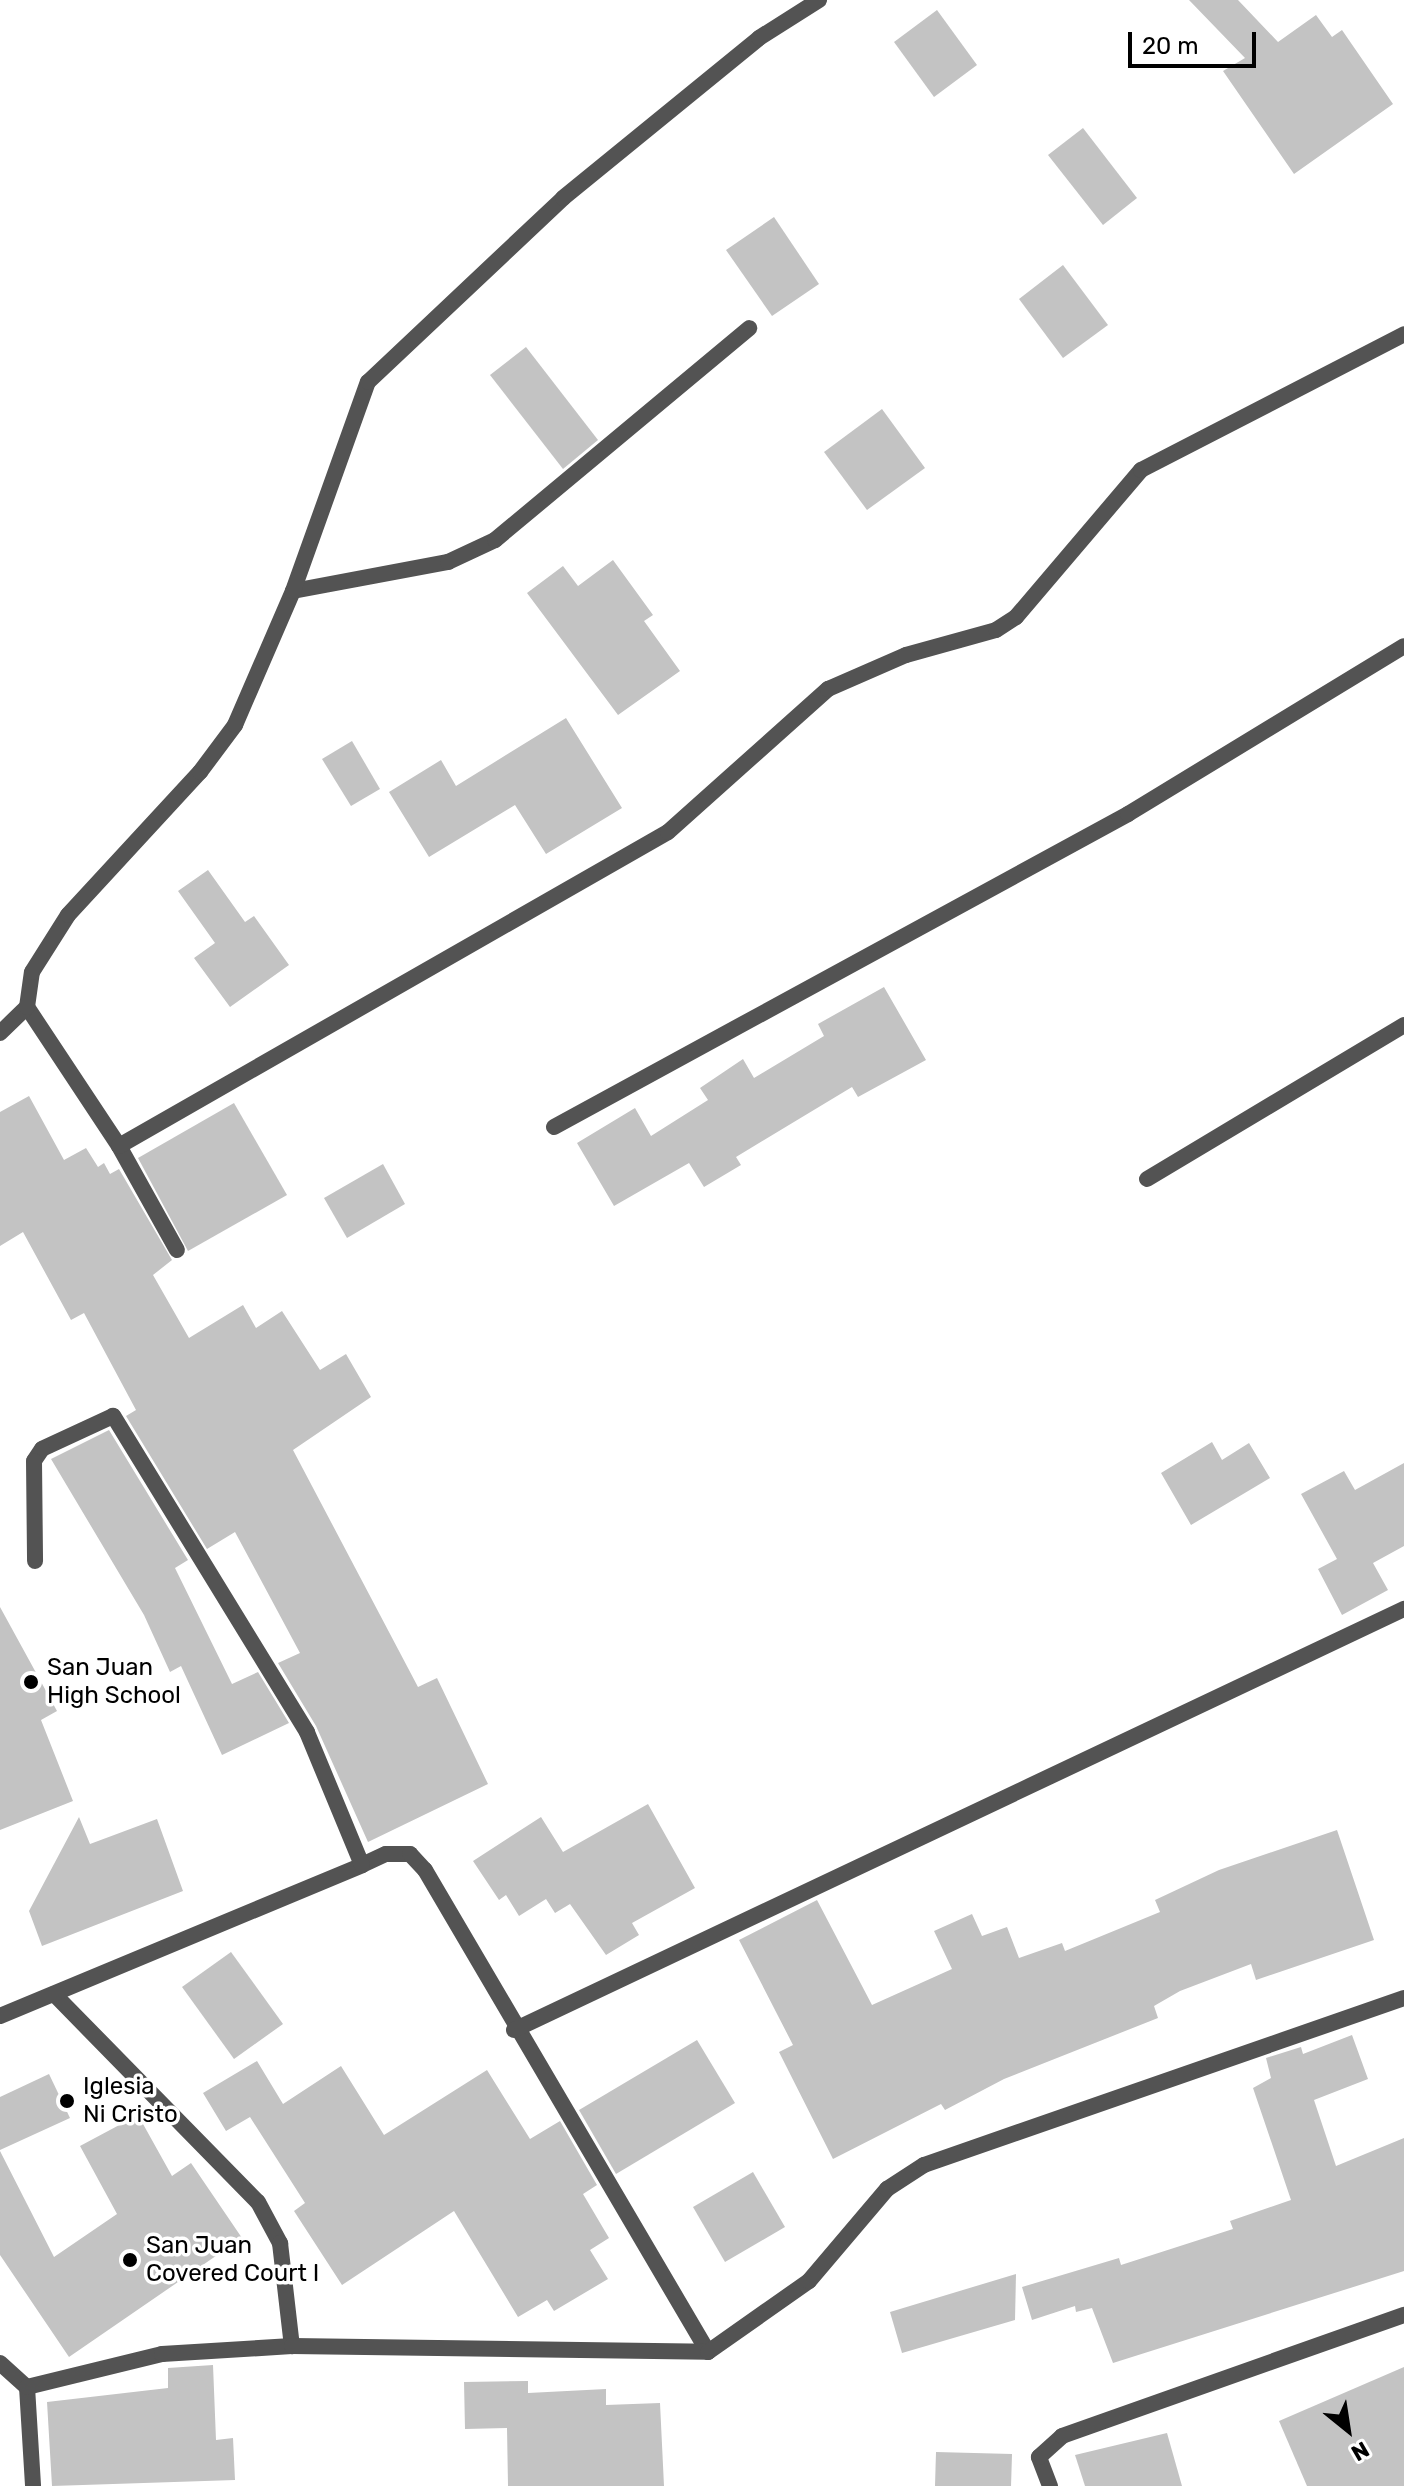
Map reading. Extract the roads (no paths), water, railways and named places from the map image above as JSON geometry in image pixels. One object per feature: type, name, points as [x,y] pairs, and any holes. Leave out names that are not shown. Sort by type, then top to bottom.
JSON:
[{"type":"street","points":[[0,1033],[27,1007],[44,947],[235,725],[293,591],[350,419],[368,382],[392,354],[563,198],[759,38],[819,0]]},
{"type":"street","points":[[293,591],[448,562],[495,540],[749,328]]},
{"type":"street","points":[[119,1146],[668,832],[828,689],[906,655],[996,630],[1016,617],[1141,470],[1404,334]]},
{"type":"street","points":[[554,1127],[1128,814],[1404,646]]},
{"type":"street","points":[[27,1007],[119,1146],[177,1250]]},
{"type":"street","points":[[1147,1179],[1404,1025]]},
{"type":"street","points":[[35,1561],[34,1461],[87,1424],[113,1416],[307,1732],[362,1865]]},
{"type":"street","points":[[514,2030],[1404,1609]]},
{"type":"street","points":[[0,2016],[386,1854],[410,1854],[425,1870],[514,2030],[708,2352]]},
{"type":"street","points":[[54,1994],[258,2202],[280,2243],[292,2346]]},
{"type":"street","points":[[27,2387],[162,2354],[292,2346],[708,2352],[809,2281],[887,2189],[924,2165],[1404,1998]]},
{"type":"street","points":[[1050,2486],[1039,2457],[1062,2436],[1404,2315]]},
{"type":"street","points":[[0,2363],[27,2387],[33,2486]]},
{"type":"place","name":"San Juan High School","points":[[31,1682]]},
{"type":"place","name":"Iglesia Ni Cristo","points":[[67,2101]]},
{"type":"place","name":"San Juan Covered Court I","points":[[130,2260]]}]
